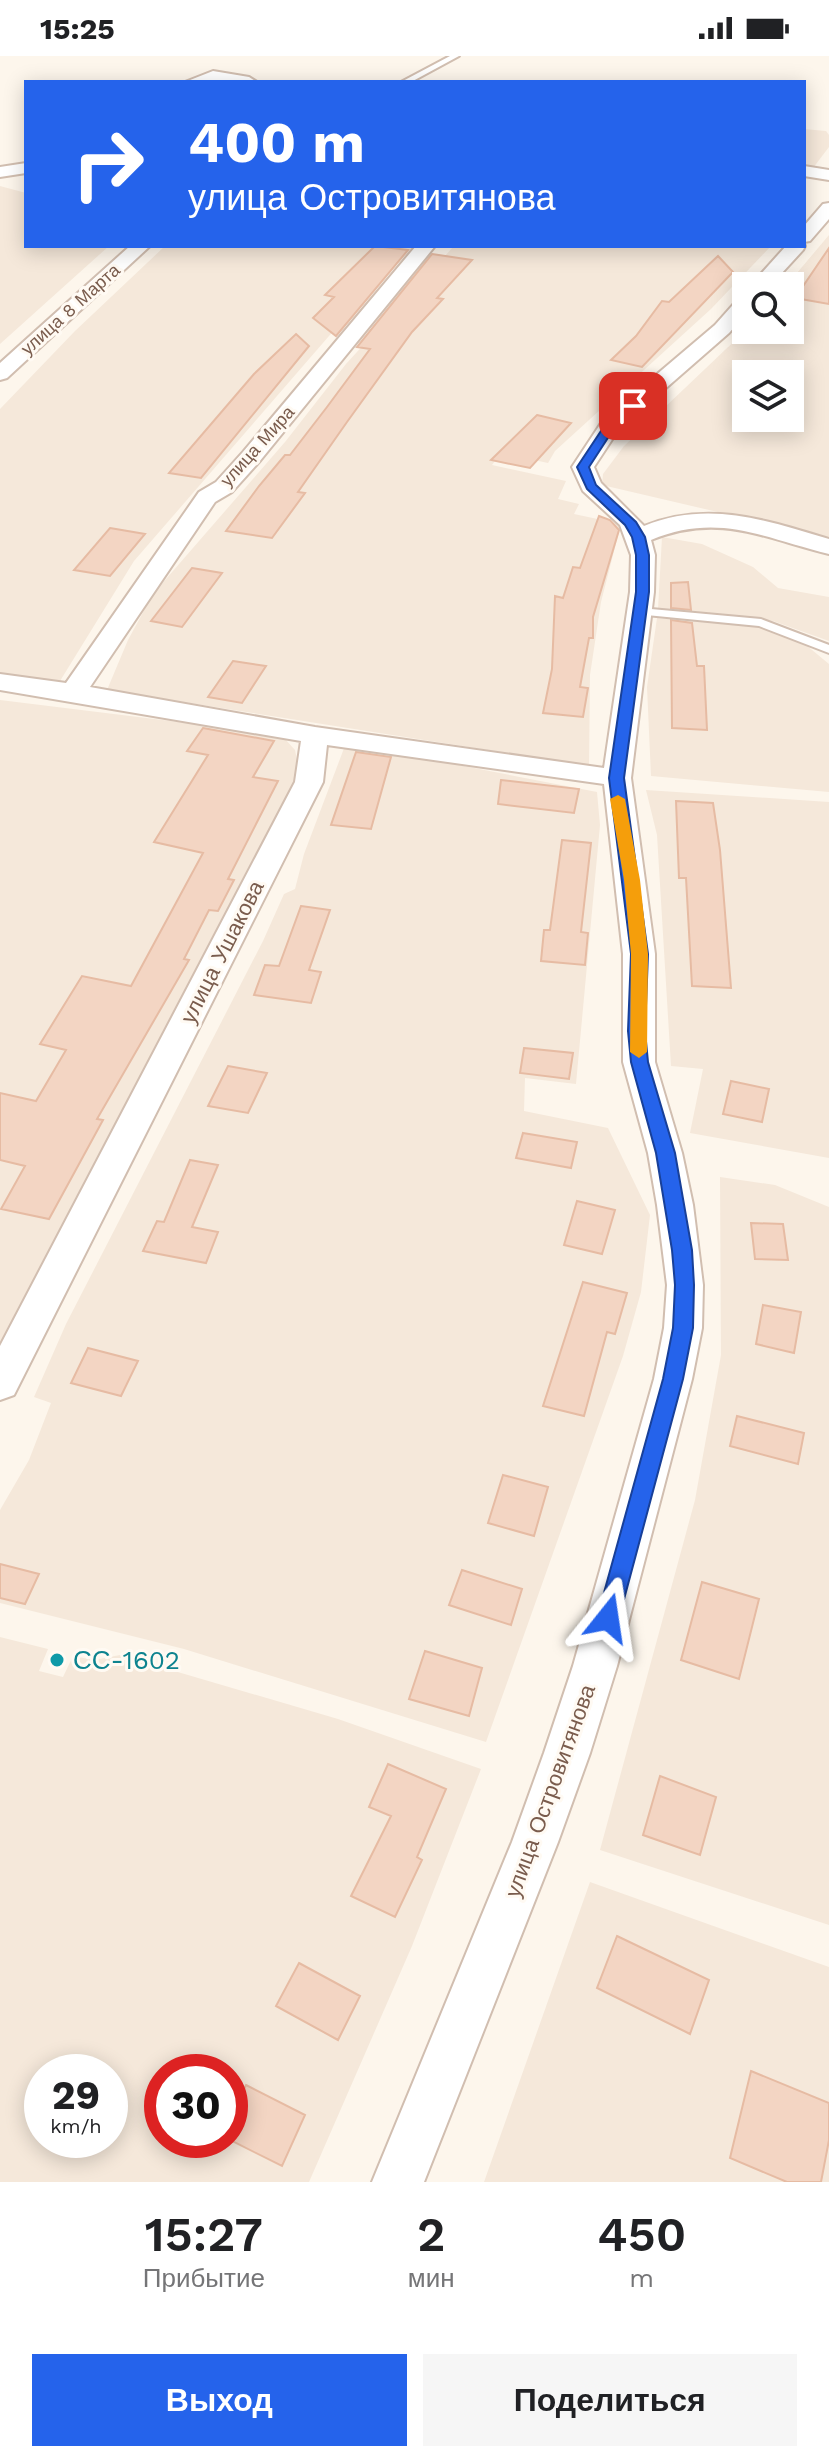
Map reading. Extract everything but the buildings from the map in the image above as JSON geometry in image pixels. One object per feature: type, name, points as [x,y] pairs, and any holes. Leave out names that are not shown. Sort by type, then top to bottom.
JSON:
[{"type":"street","points":[[200,80],[213,76],[237,80]]},
{"type":"street","points":[[0,172],[24,168]]},
{"type":"street","points":[[806,171],[829,175]]},
{"type":"street","points":[[806,235],[829,208]]},
{"type":"street","name":"улица 8 Марта","points":[[0,374],[139,248]]},
{"type":"street","name":"улица Мира","points":[[73,692],[207,497],[224,487],[251,457],[424,248]]},
{"type":"street","points":[[773,272],[794,248]]},
{"type":"street","name":"улица Островитянова","points":[[398,2182],[535,1842],[571,1738],[621,1570],[673,1379],[683,1328],[685,1285],[675,1205],[665,1153],[639,1062],[639,954],[617,778],[644,574],[638,537],[619,510],[591,486],[583,467],[586,458],[611,425],[732,318]]},
{"type":"street","points":[[638,537],[688,518],[712,517],[746,523],[829,547]]},
{"type":"street","points":[[0,682],[315,735],[617,778]]},
{"type":"street","name":"улица Ушакова","points":[[0,1384],[309,782],[315,735]]},
{"type":"lane","points":[[409,80],[455,56]]},
{"type":"lane","points":[[640,612],[761,623],[829,649]]},
{"type":"shaded area","points":[[806,129],[826,131],[829,135],[829,147],[813,168],[806,166]]},
{"type":"shaded area","points":[[0,186],[24,192],[24,248],[107,248],[0,344]]},
{"type":"shaded area","points":[[829,235],[829,538],[602,485],[603,474],[624,446],[732,343],[804,344],[804,272],[798,272]]},
{"type":"shaded area","points":[[163,248],[413,248],[355,306],[134,561],[60,681],[0,674],[0,409],[75,331]]},
{"type":"shaded area","points":[[452,248],[769,248],[746,272],[732,272],[732,287],[711,309],[555,451],[548,463],[501,453],[492,465],[566,481],[558,499],[579,504],[574,514],[621,524],[601,602],[590,675],[589,766],[107,690],[128,640],[153,594],[285,442],[346,364]]},
{"type":"shaded area","points":[[662,537],[702,544],[753,567],[778,588],[829,597],[829,641],[773,621],[658,609]]},
{"type":"shaded area","points":[[657,618],[756,626],[782,632],[800,640],[829,664],[829,792],[651,776],[647,687]]},
{"type":"shaded area","points":[[0,700],[269,733],[285,739],[295,750],[298,765],[295,781],[226,924],[0,1344]]},
{"type":"shaded area","points":[[346,743],[597,792],[600,825],[576,1084],[525,1078],[524,1111],[608,1128],[650,1215],[641,1292],[623,1356],[486,1742],[184,1649],[0,1603],[0,1510],[29,1460],[51,1403],[34,1397],[66,1324],[263,941],[284,894],[295,889],[304,854]]},
{"type":"shaded area","points":[[646,790],[829,802],[829,1158],[690,1133],[703,1069],[671,1066],[657,835]]},
{"type":"shaded area","points":[[720,1177],[775,1185],[829,1207],[829,1925],[600,1850],[695,1500],[721,1355]]},
{"type":"shaded area","points":[[0,1637],[48,1649],[39,1671],[63,1677],[73,1656],[94,1660],[120,1655],[338,1719],[481,1769],[412,1946],[309,2182],[0,2182]]},
{"type":"shaded area","points":[[590,1882],[829,1967],[829,2182],[484,2182]]},
{"type":"slow traffic","points":[[618,799],[632,880],[639,954],[639,1052]]},
{"type":"place","name":"СС-1602","points":[[57,1660]]},
{"type":"route","points":[[608,1618],[673,1379],[683,1328],[685,1285],[665,1153],[639,1062],[639,954],[632,880],[618,804],[618,752],[642,592],[643,555],[630,522],[591,486],[584,476],[583,467],[586,458],[611,425],[633,406]]}]
